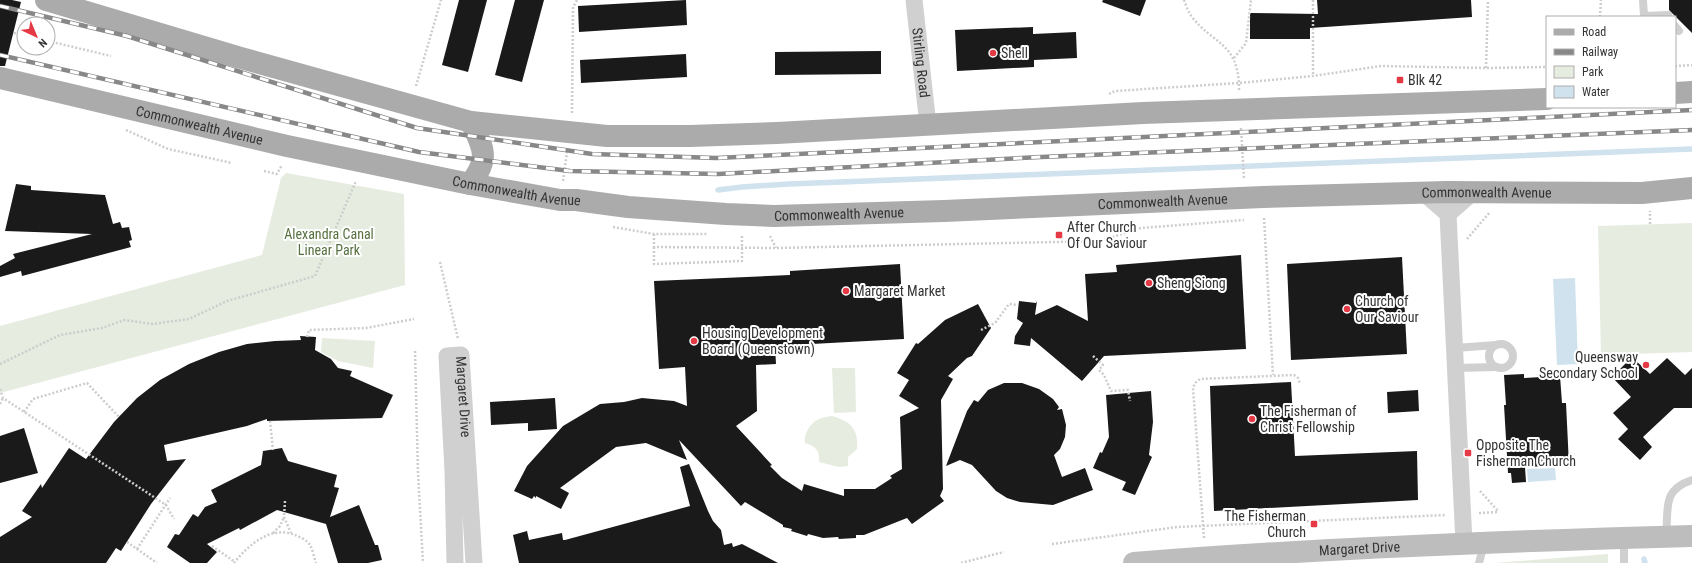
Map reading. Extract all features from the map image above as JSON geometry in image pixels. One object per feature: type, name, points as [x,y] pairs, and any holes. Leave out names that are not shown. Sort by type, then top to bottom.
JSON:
[{"type":"main road","points":[[46,0],[241,58],[471,122],[571,121],[607,136],[690,136],[1143,113],[1546,99]]},
{"type":"main road","name":"Commonwealth Avenue","points":[[0,78],[287,146],[470,184],[560,200],[576,200],[662,210],[774,216],[944,211],[1234,197],[1473,192],[1642,193],[1692,188]]},
{"type":"main road","points":[[1676,93],[1692,92]]},
{"type":"main road","points":[[470,184],[479,172],[484,154],[471,122]]},
{"type":"street","name":"Stirling Road","points":[[914,0],[915,20],[928,124]]},
{"type":"street","points":[[1448,214],[1473,192]]},
{"type":"street","points":[[1424,193],[1448,214],[1457,368],[1463,514],[1476,550]]},
{"type":"street","name":"Margaret Drive","points":[[455,563],[453,471],[446,356],[461,356],[474,563]]},
{"type":"street","name":"Margaret Drive","points":[[1134,563],[1205,557],[1476,550],[1624,538],[1692,536]]},
{"type":"lane","points":[[1643,0],[1644,16],[1668,16]]},
{"type":"lane","points":[[1455,348],[1504,345],[1507,347],[1512,356],[1508,365],[1505,367],[1457,368]]},
{"type":"lane","points":[[1496,346],[1490,351],[1489,358],[1493,365],[1497,367]]},
{"type":"lane","points":[[1666,537],[1668,499],[1673,490],[1685,482],[1692,480]]},
{"type":"lane","points":[[1624,538],[1624,563]]},
{"type":"path","points":[[422,88],[415,87],[441,0]]},
{"type":"path","points":[[560,200],[571,121],[573,7],[578,0]]},
{"type":"path","points":[[1184,0],[1191,16],[1226,48],[1234,58],[1238,70],[1239,83],[1313,76],[1381,66],[1486,68],[1546,67]]},
{"type":"path","points":[[1234,58],[1246,43],[1251,0]]},
{"type":"path","points":[[1313,0],[1313,76]]},
{"type":"path","points":[[1486,68],[1488,0]]},
{"type":"path","points":[[1600,0],[1600,16]]},
{"type":"path","points":[[56,43],[111,56]]},
{"type":"path","points":[[1676,66],[1692,65]]},
{"type":"path","points":[[122,128],[168,149],[232,163]]},
{"type":"path","points":[[1243,152],[1244,176]]},
{"type":"path","points":[[0,364],[60,335],[102,328],[124,320],[153,324],[189,319],[227,301],[315,276],[356,180]]},
{"type":"path","points":[[1256,218],[1264,218],[1273,375]]},
{"type":"path","points":[[654,247],[776,248],[1100,241],[1141,228],[1249,219]]},
{"type":"path","points":[[654,234],[654,264],[742,261],[742,234]]},
{"type":"path","points":[[440,262],[457,338],[461,344]]},
{"type":"path","points":[[981,330],[995,323],[1009,304],[1018,306]]},
{"type":"path","points":[[307,337],[309,330],[366,328],[414,319]]},
{"type":"path","points":[[415,351],[418,473],[423,563]]},
{"type":"path","points":[[1093,356],[1103,365],[1099,370],[1104,375],[1111,391],[1128,390],[1130,401]]},
{"type":"path","points":[[1205,557],[1193,388],[1195,383],[1200,379],[1294,375],[1298,378],[1300,384]]},
{"type":"path","points":[[24,412],[33,399],[87,383],[119,417]]},
{"type":"path","points":[[0,389],[3,398],[166,505],[174,519]]},
{"type":"path","points":[[0,404],[3,398]]},
{"type":"path","points":[[270,421],[273,450]]},
{"type":"path","points":[[137,549],[170,498]]},
{"type":"path","points":[[212,546],[235,562],[252,544],[273,533],[280,526],[284,517],[285,501]]},
{"type":"path","points":[[1052,544],[1177,527],[1463,514]]},
{"type":"path","points":[[284,517],[292,534]]},
{"type":"path","points":[[273,533],[282,532],[302,538],[310,545],[316,563]]},
{"type":"path","points":[[127,542],[157,563]]},
{"type":"path","points":[[961,563],[1004,552]]},
{"type":"green space","name":"Alexandra Canal Linear Park","points":[[286,173],[404,194],[405,285],[0,393],[0,326],[262,255],[281,178]]},
{"type":"green space","points":[[1692,223],[1692,352],[1601,355],[1598,226]]},
{"type":"green space","points":[[322,338],[375,341],[373,368],[338,361],[321,352]]},
{"type":"green space","points":[[832,368],[855,368],[856,412],[834,413]]},
{"type":"green space","points":[[832,416],[844,420],[855,431],[857,449],[848,457],[848,466],[839,467],[819,462],[819,455],[815,447],[805,443],[806,433],[813,423],[821,418]]},
{"type":"green space","points":[[1608,554],[1608,563],[1494,563]]},
{"type":"water","points":[[1575,278],[1578,364],[1557,365],[1553,279]]},
{"type":"water","points":[[1555,468],[1556,480],[1528,482],[1527,469]]},
{"type":"building","points":[[0,0],[21,2],[18,16],[16,16],[16,22],[5,66],[0,66]]},
{"type":"building","points":[[459,0],[487,0],[468,72],[442,65]]},
{"type":"building","points":[[515,0],[544,0],[522,82],[495,75]]},
{"type":"building","points":[[686,0],[687,25],[579,32],[578,6]]},
{"type":"building","points":[[1103,0],[1146,0],[1140,16],[1102,2]]},
{"type":"building","points":[[1317,0],[1471,0],[1472,17],[1310,28],[1310,39],[1250,39],[1250,13],[1318,14]]},
{"type":"building","points":[[1669,0],[1692,0],[1692,33],[1676,16],[1669,10]]},
{"type":"building","points":[[1033,27],[1033,34],[1076,32],[1077,58],[1034,60],[1034,67],[957,71],[955,30]]},
{"type":"building","points":[[881,51],[881,74],[775,75],[775,52]]},
{"type":"building","points":[[686,54],[687,77],[581,83],[580,60]]},
{"type":"building","points":[[16,184],[31,186],[31,190],[105,195],[113,224],[120,222],[122,228],[129,227],[132,240],[129,241],[131,247],[22,276],[21,271],[0,277],[0,266],[15,258],[13,254],[92,234],[5,231]]},
{"type":"building","points":[[1241,255],[1246,349],[1104,356],[1082,381],[1031,338],[1030,346],[1014,344],[1015,336],[1023,323],[1017,319],[1019,301],[1036,303],[1037,301],[1035,315],[1057,305],[1088,321],[1085,274],[1117,272],[1116,265]]},
{"type":"building","name":"Church of Our Saviour","points":[[1402,257],[1407,354],[1291,360],[1287,264]]},
{"type":"building","points":[[900,264],[904,339],[775,346],[776,364],[756,365],[757,411],[736,426],[782,478],[802,491],[804,484],[844,496],[844,489],[875,489],[892,478],[890,476],[902,469],[900,417],[919,408],[899,396],[909,380],[897,373],[916,343],[918,344],[945,320],[978,304],[991,328],[972,356],[967,358],[948,376],[953,379],[941,400],[943,489],[940,496],[944,501],[912,524],[907,518],[864,535],[856,535],[856,538],[839,539],[838,537],[823,538],[808,534],[807,536],[791,531],[792,529],[783,527],[783,525],[745,502],[741,506],[679,440],[687,460],[646,443],[616,447],[560,488],[569,493],[561,509],[536,496],[536,498],[534,496],[532,499],[514,491],[527,466],[563,426],[600,404],[624,402],[642,398],[674,401],[687,406],[685,367],[659,369],[654,281],[790,275],[790,271]]},
{"type":"building","points":[[300,336],[316,337],[315,350],[331,359],[338,368],[352,371],[350,376],[393,395],[382,418],[267,421],[267,419],[247,426],[164,445],[167,461],[186,459],[151,504],[121,551],[116,548],[106,563],[0,563],[0,537],[32,517],[22,511],[41,484],[42,488],[69,448],[86,459],[114,422],[137,398],[160,380],[189,364],[219,352],[247,344],[301,340]]},
{"type":"building","points":[[1632,357],[1650,374],[1667,358],[1685,375],[1692,368],[1692,408],[1674,408],[1643,437],[1652,447],[1640,460],[1618,439],[1628,429],[1613,413],[1631,397],[1612,377]]},
{"type":"building","points":[[1524,374],[1524,378],[1560,376],[1562,403],[1566,403],[1569,465],[1525,467],[1526,482],[1512,483],[1511,473],[1508,473],[1504,405],[1506,405],[1504,375]]},
{"type":"building","name":"The Fisherman of Christ Fellowship","points":[[1291,382],[1295,456],[1417,451],[1418,500],[1214,511],[1210,386]]},
{"type":"building","points":[[1004,383],[1022,383],[1039,389],[1053,399],[1059,407],[1057,410],[1062,409],[1066,425],[1065,437],[1060,449],[1054,455],[1062,477],[1085,468],[1093,490],[1053,505],[1020,502],[1007,498],[996,491],[972,465],[960,460],[946,466],[967,411],[974,400],[978,402],[988,390]]},
{"type":"building","points":[[1418,390],[1419,411],[1388,413],[1387,392]]},
{"type":"building","points":[[1151,391],[1153,422],[1149,455],[1152,457],[1135,495],[1122,490],[1126,482],[1093,468],[1109,437],[1106,395]]},
{"type":"building","points":[[555,398],[557,429],[528,431],[528,423],[491,425],[490,402]]},
{"type":"building","points":[[24,428],[38,473],[0,483],[0,436]]},
{"type":"building","points":[[282,448],[288,461],[337,475],[334,487],[339,488],[330,517],[359,505],[375,545],[378,545],[382,560],[368,563],[338,563],[326,524],[277,510],[240,530],[239,528],[207,544],[217,552],[207,563],[190,563],[167,547],[175,534],[179,535],[193,514],[198,517],[205,507],[217,502],[211,490],[261,465],[263,451]]},
{"type":"building","points":[[689,464],[708,511],[713,521],[721,530],[724,545],[732,543],[733,547],[742,544],[778,563],[519,563],[513,535],[527,531],[529,540],[562,533],[563,540],[565,540],[690,506],[680,467]]},
{"type":"waterway","points":[[718,190],[789,184],[1692,149]]},
{"type":"waterway","points":[[1644,559],[1645,563]]},
{"type":"railway","points":[[0,6],[127,36],[417,128],[592,154],[716,158],[1692,110]]},
{"type":"railway","points":[[0,55],[419,152],[570,171],[718,174],[1041,157],[1692,130]]},
{"type":"place","name":"Shell","points":[[993,53]]},
{"type":"place","name":"Blk 42","points":[[1400,80]]},
{"type":"place","name":"After Church Of Our Saviour","points":[[1059,235]]},
{"type":"place","name":"Sheng Siong","points":[[1149,283]]},
{"type":"place","name":"Margaret Market","points":[[846,291]]},
{"type":"place","name":"Church of Our Saviour","points":[[1347,309]]},
{"type":"place","name":"Housing Development Board (Queenstown)","points":[[694,341]]},
{"type":"place","name":"Queensway Secondary School","points":[[1646,365]]},
{"type":"place","name":"The Fisherman of Christ Fellowship","points":[[1252,419]]},
{"type":"place","name":"Opposite The Fisherman Church","points":[[1468,453]]},
{"type":"place","name":"The Fisherman Church","points":[[1314,524]]}]
